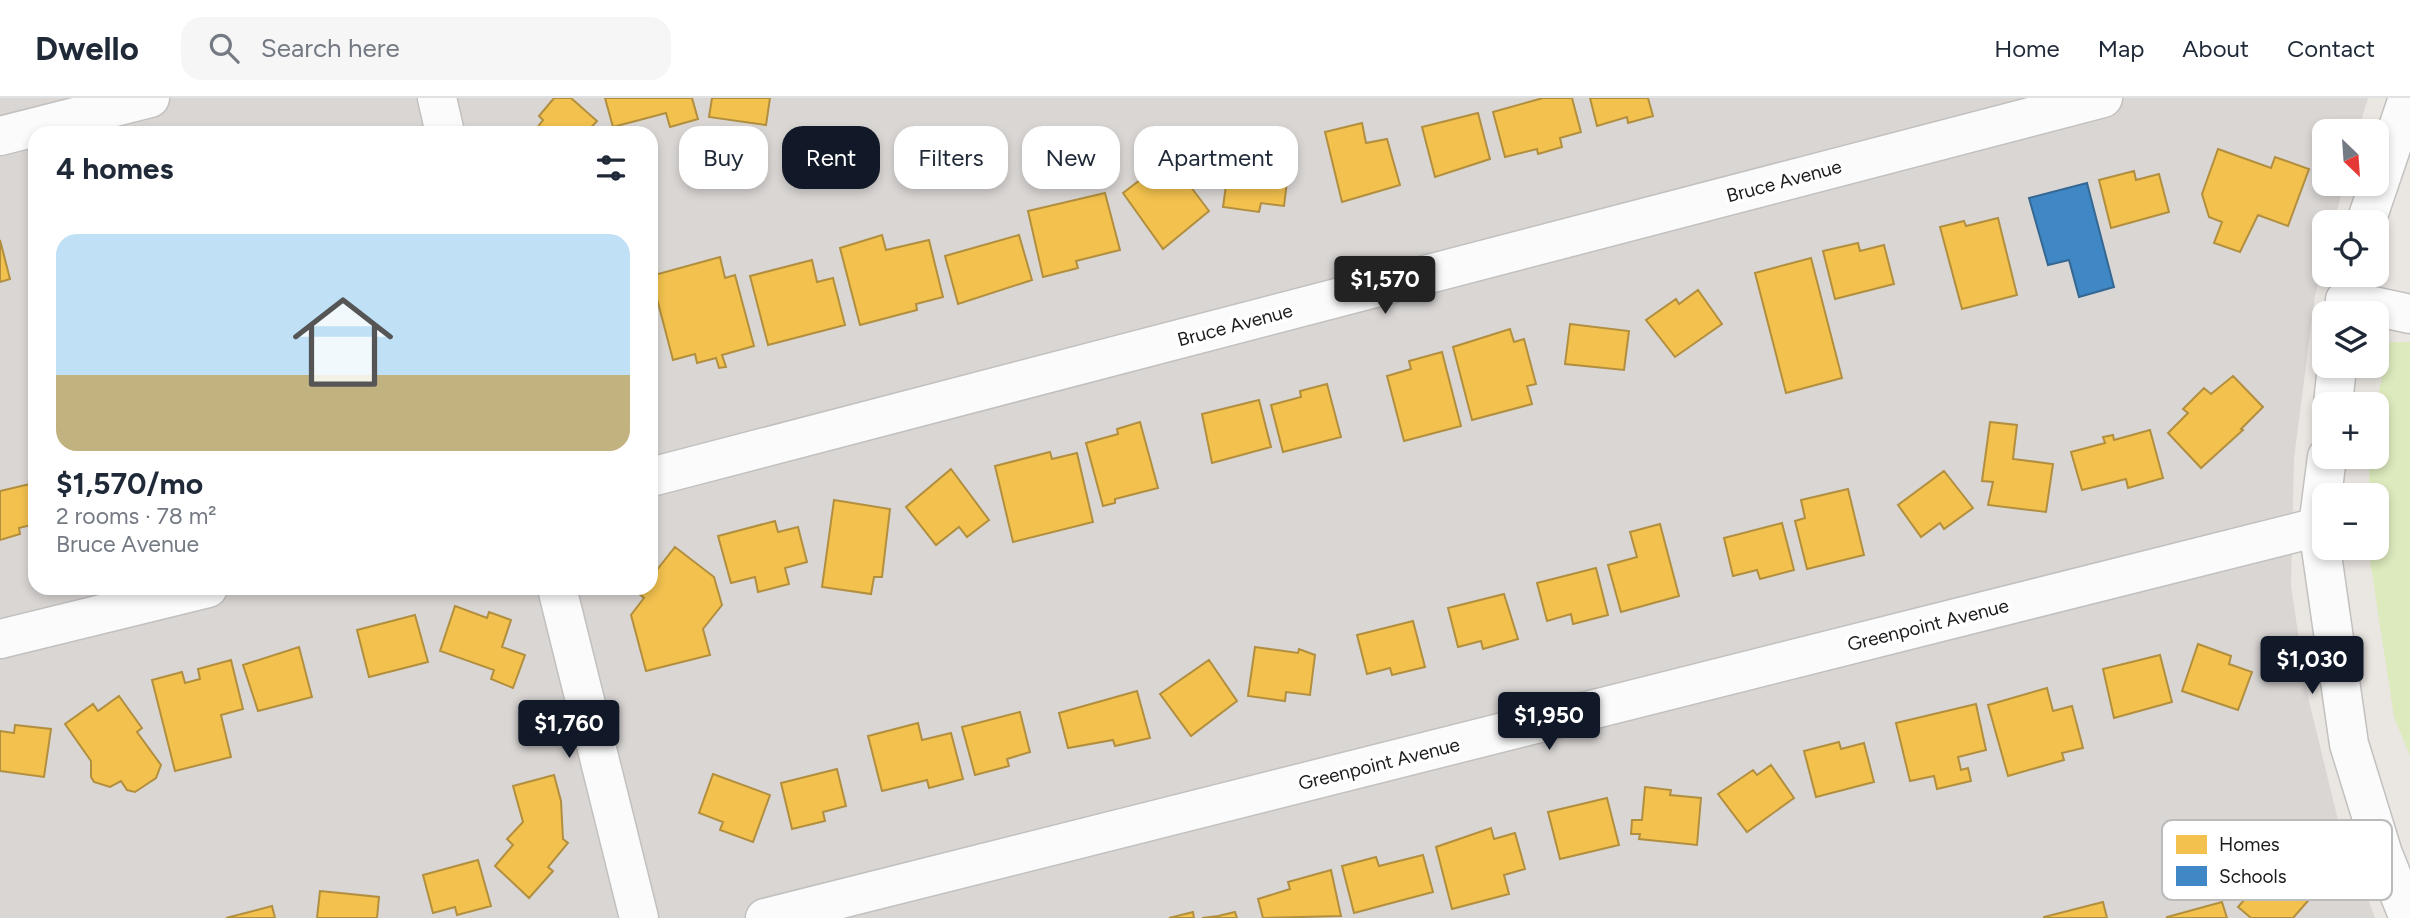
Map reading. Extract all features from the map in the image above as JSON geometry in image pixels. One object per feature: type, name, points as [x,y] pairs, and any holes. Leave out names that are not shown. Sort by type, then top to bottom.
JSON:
[{"type":"street","points":[[39,126],[150,98]]},
{"type":"street","points":[[437,98],[443,126]]},
{"type":"street","name":"Bruce Avenue","points":[[658,475],[2103,98]]},
{"type":"street","points":[[2370,210],[2408,98]]},
{"type":"street","points":[[0,136],[28,129]]},
{"type":"street","points":[[2346,296],[2410,314]]},
{"type":"street","name":"Greenpoint Avenue","points":[[765,918],[2312,529]]},
{"type":"street","points":[[2323,560],[2349,744],[2384,820]]},
{"type":"street","points":[[0,639],[179,595]]},
{"type":"street","points":[[559,595],[639,918]]},
{"type":"street","points":[[2396,845],[2409,918]]},
{"type":"shaded area","points":[[0,98],[2368,98],[2362,119],[2312,119],[2312,196],[2341,196],[2337,210],[2312,210],[2312,287],[2317,287],[2314,301],[2312,301],[2294,458],[2291,586],[2307,693],[2338,820],[2162,820],[2162,900],[2368,900],[2375,918],[0,918]]},
{"type":"green space","points":[[2390,342],[2410,342],[2410,756],[2394,717],[2370,560],[2389,560],[2389,483],[2369,483],[2369,469],[2389,469],[2389,392],[2379,392],[2382,378],[2389,378]]},
{"type":"building: Homes","points":[[554,98],[571,98],[597,121],[592,126],[538,126],[543,120],[539,116]]},
{"type":"building: Homes","points":[[605,98],[692,98],[698,119],[670,127],[666,113],[613,126]]},
{"type":"building: Homes","points":[[712,98],[770,98],[766,125],[709,117]]},
{"type":"building: Homes","points":[[1543,98],[1572,98],[1581,132],[1560,138],[1562,147],[1538,154],[1537,149],[1505,157],[1493,112]]},
{"type":"building: Homes","points":[[1590,98],[1648,98],[1653,116],[1628,123],[1627,117],[1597,126]]},
{"type":"building: Homes","points":[[1478,113],[1490,159],[1435,177],[1422,127]]},
{"type":"building: Homes","points":[[1362,123],[1366,143],[1387,139],[1400,185],[1342,202],[1325,132]]},
{"type":"building: Homes","points":[[2218,149],[2271,168],[2275,157],[2309,169],[2288,226],[2258,215],[2240,252],[2214,243],[2222,222],[2209,217],[2202,194]]},
{"type":"building: Homes","points":[[2134,171],[2136,180],[2159,174],[2169,212],[2111,228],[2099,180]]},
{"type":"building: Homes","points":[[1134,185],[1134,189],[1192,189],[1209,211],[1163,249],[1123,193]]},
{"type":"building: Homes","points":[[1226,189],[1286,189],[1284,206],[1261,203],[1259,212],[1223,207]]},
{"type":"building: Homes","points":[[1105,193],[1120,250],[1076,261],[1078,268],[1043,277],[1028,211]]},
{"type":"building: Homes","points":[[1998,218],[2017,295],[1962,309],[1940,227],[1964,221],[1966,226]]},
{"type":"building: Homes","points":[[882,235],[886,250],[929,240],[943,297],[916,304],[917,310],[860,325],[840,248]]},
{"type":"building: Homes","points":[[1019,235],[1032,280],[958,304],[945,256]]},
{"type":"building: Homes","points":[[0,240],[10,279],[0,282]]},
{"type":"building: Homes","points":[[1858,243],[1860,251],[1884,245],[1894,284],[1835,299],[1823,251]]},
{"type":"building: Homes","points":[[720,257],[725,278],[735,275],[754,346],[722,355],[726,367],[719,368],[716,358],[697,363],[695,354],[673,360],[658,303],[658,274]]},
{"type":"building: Homes","points":[[1811,258],[1842,378],[1786,393],[1755,273]]},
{"type":"building: Homes","points":[[812,260],[817,282],[833,278],[845,325],[768,345],[750,276]]},
{"type":"building: Homes","points":[[1698,290],[1722,324],[1675,357],[1646,320],[1676,299],[1679,304]]},
{"type":"building: Homes","points":[[1570,324],[1629,331],[1624,370],[1565,364]]},
{"type":"building: Homes","points":[[1510,329],[1514,342],[1524,339],[1536,384],[1527,386],[1532,404],[1472,420],[1453,347]]},
{"type":"building: Homes","points":[[1442,352],[1461,426],[1404,441],[1387,376],[1411,369],[1409,361]]},
{"type":"building: Homes","points":[[2233,376],[2263,407],[2241,429],[2243,430],[2201,468],[2168,433],[2188,413],[2183,409],[2204,388],[2211,394]]},
{"type":"building: Homes","points":[[1327,384],[1341,437],[1283,452],[1271,405],[1301,397],[1300,391]]},
{"type":"building: Homes","points":[[1259,400],[1271,447],[1212,463],[1202,414]]},
{"type":"building: Homes","points":[[1140,422],[1158,488],[1115,499],[1115,503],[1103,506],[1086,443],[1118,434],[1117,429]]},
{"type":"building: Homes","points":[[1990,422],[2017,425],[2013,459],[2053,464],[2046,512],[1988,505],[1993,482],[1982,481]]},
{"type":"building: Homes","points":[[2150,430],[2163,478],[2128,488],[2126,479],[2082,490],[2071,452],[2105,443],[2103,437],[2113,435],[2114,440]]},
{"type":"building: Homes","points":[[1050,452],[1052,459],[1077,453],[1093,522],[1013,542],[995,466]]},
{"type":"building: Homes","points":[[951,469],[989,520],[967,537],[959,527],[936,545],[906,507]]},
{"type":"building: Homes","points":[[1944,471],[1973,508],[1944,529],[1940,523],[1921,537],[1898,505]]},
{"type":"building: Homes","points":[[28,484],[28,526],[19,528],[20,534],[0,540],[0,491]]},
{"type":"building: Homes","points":[[1848,489],[1864,555],[1807,569],[1795,521],[1805,518],[1801,500]]},
{"type":"building: Homes","points":[[834,500],[890,509],[882,577],[874,577],[871,594],[822,587]]},
{"type":"building: Homes","points":[[775,521],[778,532],[798,527],[807,562],[785,568],[789,584],[758,592],[755,577],[731,583],[718,536]]},
{"type":"building: Homes","points":[[1782,523],[1794,570],[1760,579],[1757,570],[1733,576],[1724,538]]},
{"type":"building: Homes","points":[[1660,524],[1679,596],[1621,612],[1608,565],[1637,557],[1630,532]]},
{"type":"building: Homes","points":[[675,547],[714,577],[722,605],[703,629],[710,655],[646,671],[631,615],[644,598],[640,595],[658,595],[658,568]]},
{"type":"building: Homes","points":[[1596,568],[1608,615],[1573,624],[1571,614],[1547,621],[1537,583]]},
{"type":"building: Homes","points":[[1504,594],[1518,639],[1483,649],[1481,641],[1458,647],[1448,608]]},
{"type":"building: Homes","points":[[455,606],[487,618],[489,612],[511,620],[502,647],[525,655],[513,688],[491,679],[494,670],[440,651]]},
{"type":"building: Homes","points":[[415,615],[428,662],[369,677],[357,630]]},
{"type":"building: Homes","points":[[1413,621],[1425,667],[1392,675],[1390,668],[1367,674],[1357,635]]},
{"type":"building: Homes","points":[[2198,644],[2231,656],[2229,664],[2252,672],[2238,710],[2182,691]]},
{"type":"building: Homes","points":[[299,647],[312,697],[258,711],[243,665]]},
{"type":"building: Homes","points":[[1255,647],[1298,653],[1299,649],[1315,655],[1310,695],[1286,692],[1285,701],[1248,696]]},
{"type":"building: Homes","points":[[2160,655],[2172,702],[2114,718],[2103,669]]},
{"type":"building: Homes","points":[[231,660],[243,709],[221,715],[231,757],[175,771],[152,680],[182,672],[185,683],[200,679],[198,669]]},
{"type":"building: Homes","points":[[1209,660],[1237,701],[1191,736],[1160,694]]},
{"type":"building: Homes","points":[[2047,688],[2053,711],[2072,706],[2083,748],[2062,753],[2064,760],[2008,776],[1988,705]]},
{"type":"building: Homes","points":[[1137,691],[1150,738],[1115,746],[1113,740],[1068,748],[1059,713]]},
{"type":"building: Homes","points":[[119,696],[142,728],[137,732],[161,765],[156,778],[135,792],[127,790],[121,781],[110,787],[94,782],[91,777],[91,761],[65,724],[93,704],[98,711]]},
{"type":"building: Homes","points":[[1976,704],[1986,750],[1958,757],[1961,770],[1968,768],[1971,781],[1937,789],[1934,776],[1910,781],[1896,723]]},
{"type":"building: Homes","points":[[1020,712],[1030,752],[1007,759],[1009,766],[975,775],[962,727]]},
{"type":"building: Homes","points":[[918,723],[922,740],[951,733],[963,779],[929,788],[927,780],[882,791],[868,736]]},
{"type":"building: Homes","points":[[15,725],[51,729],[44,777],[0,771],[0,731],[14,733]]},
{"type":"building: Homes","points":[[1839,742],[1841,749],[1864,743],[1874,782],[1816,797],[1804,751]]},
{"type":"building: Homes","points":[[1771,765],[1794,798],[1747,832],[1718,794],[1753,770],[1757,775]]},
{"type":"building: Homes","points":[[837,769],[846,806],[823,812],[825,821],[792,829],[781,783]]},
{"type":"building: Homes","points":[[713,774],[770,795],[753,842],[720,830],[723,822],[699,813]]},
{"type":"building: Homes","points":[[554,775],[561,801],[563,839],[568,843],[548,867],[553,871],[529,898],[495,866],[513,845],[507,839],[523,822],[513,786]]},
{"type":"building: Homes","points":[[1645,787],[1671,790],[1670,795],[1701,798],[1697,845],[1639,839],[1640,834],[1631,834],[1632,820],[1642,820]]},
{"type":"building: Homes","points":[[1607,798],[1619,845],[1560,859],[1548,812]]},
{"type":"building: Homes","points":[[1491,828],[1494,839],[1515,833],[1525,869],[1504,875],[1509,894],[1452,909],[1436,847]]},
{"type":"building: Homes","points":[[1423,855],[1433,892],[1354,913],[1342,866],[1376,857],[1379,866]]},
{"type":"building: Homes","points":[[478,860],[491,906],[457,915],[455,907],[433,913],[423,875]]},
{"type":"building: Homes","points":[[1331,870],[1341,916],[1263,918],[1258,899],[1290,889],[1288,882]]},
{"type":"building: Homes","points":[[320,891],[379,897],[377,918],[317,918]]},
{"type":"building: Homes","points":[[2244,900],[2309,900],[2293,918],[2251,918],[2238,907]]},
{"type":"building: Homes","points":[[2103,902],[2107,918],[2044,918],[2044,917]]},
{"type":"building: Homes","points":[[2222,902],[2227,918],[2167,918],[2167,917]]},
{"type":"building: Homes","points":[[272,906],[275,918],[226,918]]},
{"type":"building: Homes","points":[[1193,912],[1194,918],[1169,918]]},
{"type":"building: Homes","points":[[1235,912],[1237,918],[1202,918],[1218,916]]},
{"type":"building: Schools","points":[[2087,183],[2114,287],[2079,297],[2069,260],[2048,265],[2029,198]]}]
